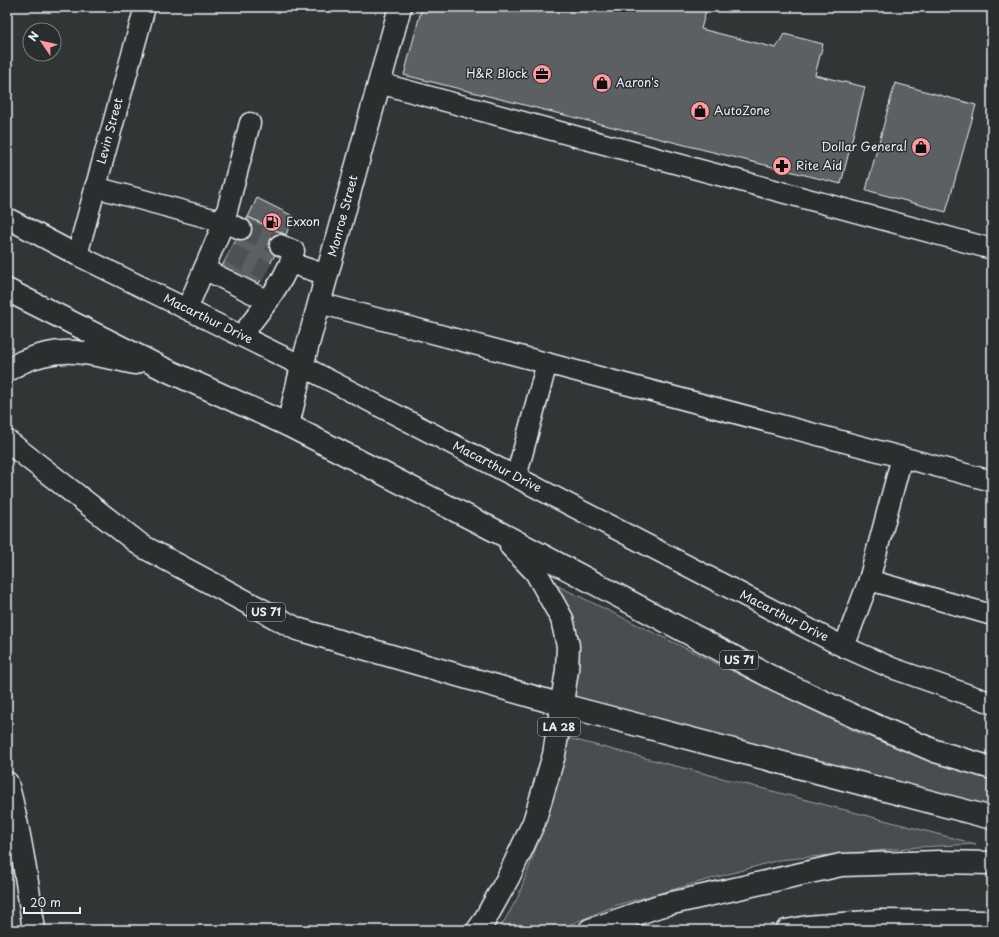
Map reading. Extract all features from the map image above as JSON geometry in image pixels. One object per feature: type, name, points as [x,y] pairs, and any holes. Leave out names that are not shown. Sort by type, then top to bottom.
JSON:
[{"type":"main road","name":"Monroe Street","points":[[288,425],[302,366],[400,7]]},
{"type":"main road","name":"US 71","points":[[7,290],[162,368],[288,425],[496,531],[777,680],[858,718],[935,750],[992,768]]},
{"type":"main road","points":[[7,371],[30,358],[54,353],[82,352],[162,368]]},
{"type":"main road","name":"US 71","points":[[7,441],[142,546],[297,629],[562,705],[992,818]]},
{"type":"main road","name":"LA 28","points":[[478,930],[508,878],[534,822],[554,755],[567,670],[568,646],[562,619],[536,572],[496,531]]},
{"type":"main road","points":[[7,783],[24,864],[34,930]]},
{"type":"main road","points":[[590,930],[660,906],[841,865],[939,862],[992,863]]},
{"type":"street","name":"Levin Street","points":[[77,255],[144,7]]},
{"type":"street","points":[[379,83],[992,249]]},
{"type":"street","points":[[187,309],[204,269],[221,250],[233,225],[250,123]]},
{"type":"street","points":[[95,187],[233,225]]},
{"type":"street","name":"Macarthur Drive","points":[[7,218],[77,255],[302,366],[844,647],[892,668],[992,703]]},
{"type":"street","points":[[242,336],[268,301],[280,271],[294,251],[280,245]]},
{"type":"street","points":[[204,269],[268,301]]},
{"type":"street","points":[[280,271],[327,275]]},
{"type":"street","points":[[319,303],[992,481]]},
{"type":"street","points":[[516,477],[547,363]]},
{"type":"street","points":[[844,647],[869,580],[902,457]]},
{"type":"street","points":[[869,580],[992,615]]},
{"type":"street","points":[[786,930],[807,926],[853,926],[879,920],[992,921]]},
{"type":"shaded area","points":[[556,585],[861,734],[992,779],[992,811],[571,700],[555,590]]},
{"type":"shaded area","points":[[568,738],[976,844],[918,847],[779,860],[617,905],[557,930],[499,930],[518,897],[547,818]]},
{"type":"building","points":[[422,7],[707,7],[701,29],[776,48],[784,34],[823,44],[815,75],[865,87],[841,184],[404,75]]},
{"type":"building","name":"Dollar General","points":[[895,83],[976,105],[946,212],[866,190]]},
{"type":"building","points":[[257,198],[293,216],[286,235],[248,217]]},
{"type":"building","points":[[248,217],[286,235],[256,289],[219,272]]},
{"type":"tunnel","points":[[241,229],[280,245]]},
{"type":"tunnel","points":[[229,253],[267,272]]},
{"type":"place","name":"H&R Block","points":[[542,74]]},
{"type":"place","name":"Aaron's","points":[[602,83]]},
{"type":"place","name":"AutoZone","points":[[700,111]]},
{"type":"place","name":"Dollar General","points":[[921,147]]},
{"type":"place","name":"Rite Aid","points":[[782,166]]},
{"type":"place","name":"Exxon","points":[[272,222]]}]
